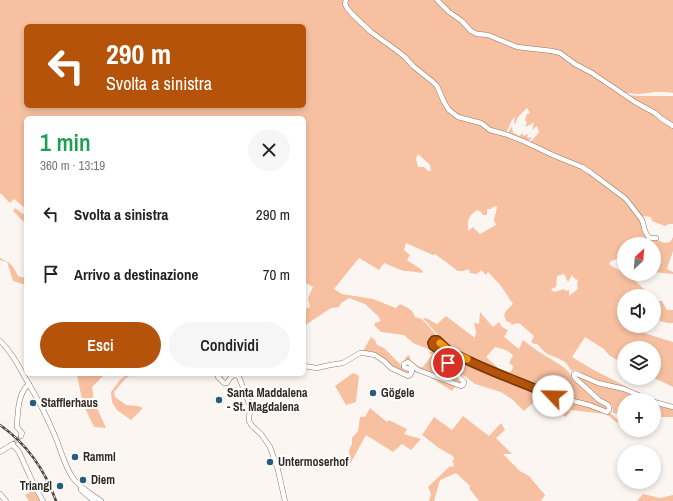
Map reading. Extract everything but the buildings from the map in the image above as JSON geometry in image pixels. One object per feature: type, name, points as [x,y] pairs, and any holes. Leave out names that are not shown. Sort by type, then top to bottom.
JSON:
[{"type":"street","points":[[346,0],[345,4],[347,8],[371,32],[405,57],[413,66],[437,86],[449,110],[458,117],[480,123],[490,130],[511,136],[582,167],[590,172],[626,199],[642,220],[648,237]]},
{"type":"street","points":[[437,0],[449,12],[462,21],[471,31],[477,34],[488,35],[517,47],[560,53],[673,126]]},
{"type":"street","points":[[306,366],[317,368],[343,364],[360,353],[364,353],[375,355],[384,360],[391,368],[408,376],[412,371],[404,367],[404,364],[408,362],[418,370],[461,386],[463,385],[464,382],[451,368],[443,353],[433,346],[432,343],[434,340],[437,340],[450,351],[498,374],[553,396],[607,412],[610,407],[599,400],[575,378],[575,372],[598,383],[624,389],[633,393]]},
{"type":"street","points":[[0,341],[24,375]]},
{"type":"street","points":[[25,376],[44,410],[73,478],[82,488],[101,501]]},
{"type":"street","points":[[219,376],[218,377],[224,383],[227,383],[231,376]]},
{"type":"street","points":[[238,376],[250,406],[249,421],[270,447],[278,470],[285,501]]},
{"type":"street","points":[[21,436],[22,433],[17,424],[20,399],[24,390],[29,384]]},
{"type":"street","points":[[661,404],[673,407]]},
{"type":"street","points":[[0,452],[13,445],[15,447],[19,452],[43,501]]},
{"type":"street","points":[[82,488],[81,490],[94,501]]},
{"type":"street","points":[[0,494],[6,501]]},
{"type":"shaded area","points":[[0,0],[344,0],[343,6],[345,9],[433,84],[449,111],[582,168],[624,200],[637,215],[648,237],[617,237],[617,259],[611,261],[609,264],[617,269],[617,281],[635,281],[644,289],[617,289],[617,333],[645,333],[673,342],[673,387],[661,381],[661,341],[617,341],[617,360],[609,355],[604,349],[585,337],[572,357],[617,382],[617,385],[627,387],[626,388],[595,380],[574,369],[572,371],[564,361],[551,356],[542,350],[537,344],[531,342],[534,336],[519,323],[511,325],[511,323],[506,321],[504,315],[513,304],[501,286],[488,272],[486,275],[481,270],[477,274],[470,273],[469,269],[458,271],[435,254],[433,255],[406,243],[404,250],[410,255],[407,260],[422,270],[423,273],[403,271],[384,263],[379,270],[359,258],[334,289],[342,294],[373,299],[396,308],[400,304],[407,308],[413,312],[415,317],[422,319],[440,339],[439,340],[437,338],[431,346],[434,350],[433,351],[413,343],[404,335],[381,332],[374,325],[375,323],[381,321],[378,316],[365,304],[349,298],[341,303],[339,307],[331,308],[306,325],[306,309],[310,307],[308,298],[313,287],[306,283],[306,116],[24,116],[24,207],[14,199],[10,203],[0,193]],"holes":[[[418,154],[430,165],[431,171],[428,171],[424,167],[418,167],[416,159]],[[494,206],[497,207],[494,220],[496,225],[480,234],[473,227],[468,231],[468,221],[471,215],[477,210],[483,215],[487,215],[487,209],[491,209]],[[564,274],[568,282],[572,275],[578,280],[578,289],[569,296],[569,290],[566,291],[564,289],[554,292],[551,289],[556,287],[557,276]]]},
{"type":"shaded area","points":[[347,0],[434,0],[446,12],[461,22],[466,28],[516,48],[559,55],[627,95],[673,96],[673,224],[665,226],[652,221],[651,217],[642,216],[592,171],[530,142],[539,132],[537,126],[532,130],[534,122],[525,127],[527,123],[525,120],[527,114],[530,113],[527,108],[518,117],[515,124],[515,117],[512,120],[506,133],[490,129],[459,116],[450,109],[438,86],[354,14],[346,4]]},
{"type":"shaded area","points":[[438,0],[673,0],[673,93],[624,93],[560,52],[517,46],[471,30]]},
{"type":"shaded area","points":[[512,126],[513,133],[519,136],[523,133],[523,136],[528,134],[527,138],[532,137],[528,142],[508,133]]},
{"type":"shaded area","points":[[15,208],[24,215],[24,222],[13,211]]},
{"type":"shaded area","points":[[673,237],[673,251],[667,269],[673,272],[673,274],[661,273],[661,242],[665,243],[670,242]]},
{"type":"shaded area","points":[[0,258],[7,261],[15,269],[18,276],[24,278],[24,284],[13,281],[7,262],[0,260]]},
{"type":"shaded area","points":[[661,301],[667,310],[673,310],[673,323],[661,321]]},
{"type":"shaded area","points":[[480,312],[493,327],[499,322],[502,327],[508,330],[504,337],[519,349],[523,340],[563,367],[572,377],[607,406],[607,410],[556,395],[507,375],[512,370],[513,366],[509,363],[513,355],[506,350],[495,347],[486,357],[506,375],[457,353],[423,318],[437,324],[446,316],[475,338],[476,332],[474,323],[479,324]]},
{"type":"shaded area","points":[[371,337],[375,340],[377,345],[384,348],[409,373],[408,374],[363,351]]},
{"type":"shaded area","points":[[434,343],[438,343],[450,354],[483,368],[497,375],[501,379],[522,384],[557,400],[609,412],[617,419],[617,423],[606,414],[571,410],[566,417],[554,409],[541,409],[534,402],[524,411],[513,400],[501,392],[475,384],[455,371]]},
{"type":"shaded area","points":[[430,351],[443,358],[451,373],[461,383],[460,384],[419,369],[407,360],[403,363],[409,355],[412,363],[423,367],[432,355],[429,353]]},
{"type":"shaded area","points":[[353,373],[359,376],[356,402],[346,405],[335,386]]},
{"type":"shaded area","points":[[77,376],[103,376],[92,387],[93,399],[106,428],[94,427],[83,404]]},
{"type":"shaded area","points":[[125,376],[129,376],[114,392],[115,397],[126,405],[143,408],[131,420],[117,410],[112,402],[111,392]]},
{"type":"shaded area","points":[[430,377],[456,386],[452,391]]},
{"type":"shaded area","points":[[580,378],[582,378],[629,393],[617,393],[617,414],[613,413],[612,405],[602,400],[580,380]]},
{"type":"shaded area","points":[[661,405],[673,408],[673,417],[661,417]]},
{"type":"shaded area","points":[[370,408],[387,422],[389,420],[407,429],[404,434],[421,439],[411,450],[402,444],[393,452],[366,435],[350,464],[349,450],[352,444],[352,438],[358,431],[360,417],[365,417]]},
{"type":"shaded area","points":[[463,416],[489,436],[501,423],[505,430],[496,438],[512,454],[503,454],[520,471],[529,476],[545,495],[541,501],[479,501],[469,488],[470,486],[456,473],[440,480],[434,501],[429,501],[431,494],[428,487],[450,466],[452,467],[454,465],[452,461],[454,460],[453,456],[439,448],[422,435],[434,417],[452,430]]},
{"type":"shaded area","points":[[34,490],[40,501],[29,501],[25,495]]},
{"type":"shaded area","points":[[643,494],[660,498],[673,495],[673,501],[637,501]]},
{"type":"tunnel","points":[[13,444],[21,436]]},
{"type":"railway","points":[[0,425],[10,432],[34,458],[41,468],[56,501]]},
{"type":"slow traffic","points":[[440,343],[450,351],[467,359]]},
{"type":"place","name":"Gögele","points":[[373,393]]},
{"type":"place","name":"Santa Maddalena - St. Magdalena","points":[[219,400]]},
{"type":"place","name":"Stafflerhaus","points":[[33,403]]},
{"type":"place","name":"Ramml","points":[[75,457]]},
{"type":"place","name":"Untermoserhof","points":[[270,462]]},
{"type":"place","name":"Diem","points":[[83,480]]},
{"type":"place","name":"Triangl","points":[[60,486]]},
{"type":"route","points":[[448,363],[443,353],[433,346],[432,343],[434,340],[437,340],[450,351],[498,374],[553,396]]}]
